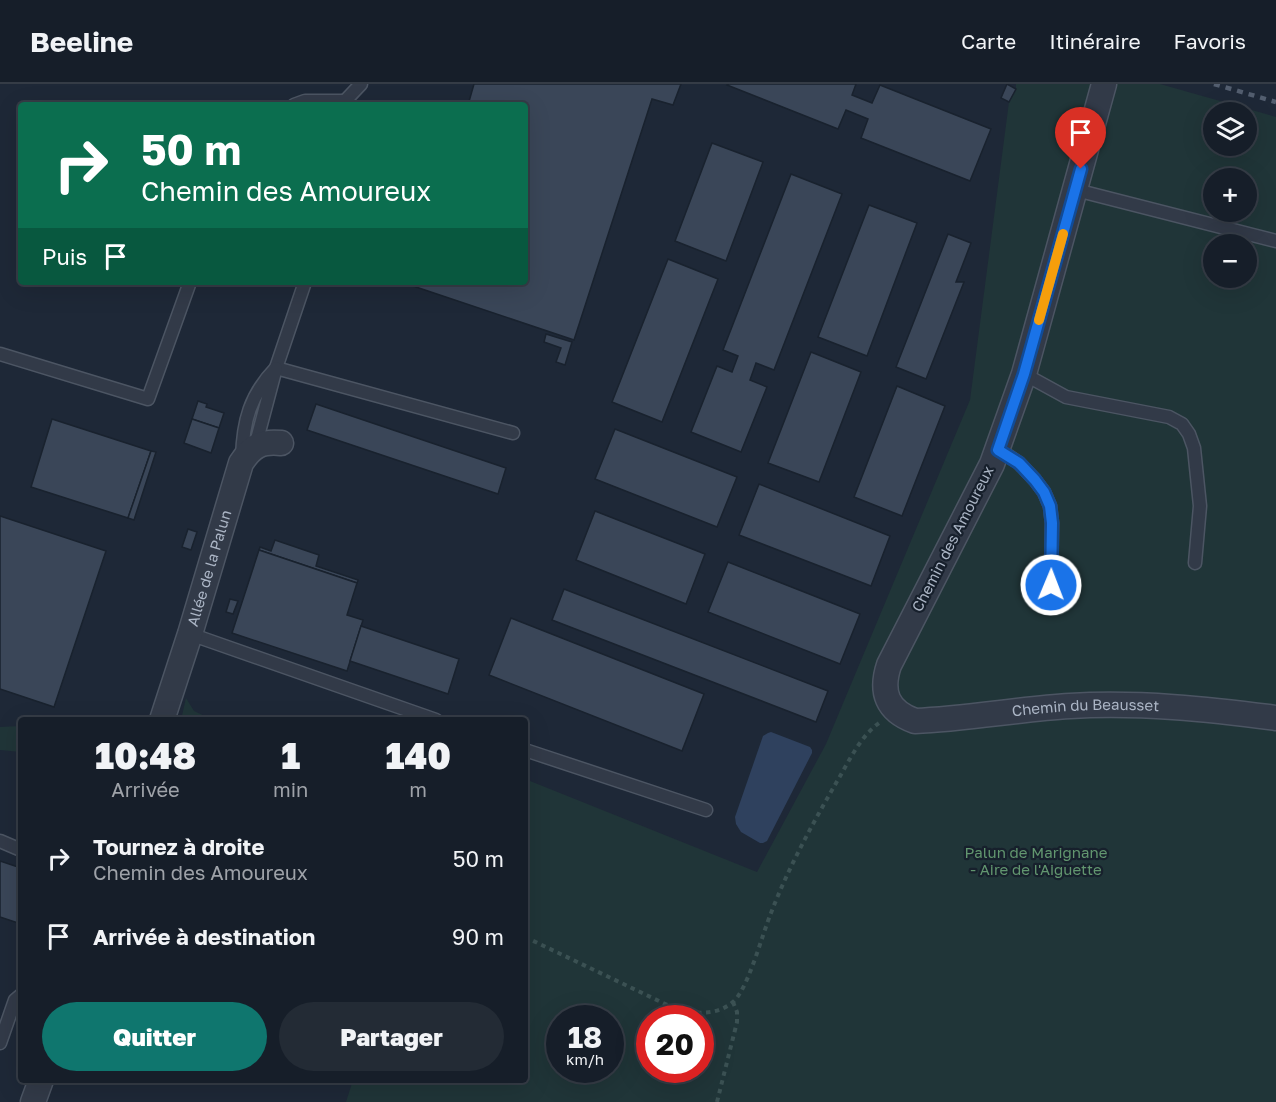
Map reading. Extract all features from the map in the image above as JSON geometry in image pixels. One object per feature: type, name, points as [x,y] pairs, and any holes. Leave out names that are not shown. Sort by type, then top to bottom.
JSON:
[{"type":"street","name":"Chemin des Amoureux","points":[[896,711],[889,703],[884,678],[998,450],[1024,374],[1104,84]]},
{"type":"street","points":[[248,455],[262,444],[281,443]]},
{"type":"street","name":"Allée de la Palun","points":[[163,717],[248,455]]},
{"type":"street","name":"Chemin du Beausset","points":[[896,711],[915,721],[1027,709],[1120,705],[1181,708],[1276,718]]},
{"type":"street","points":[[33,1102],[40,1083]]},
{"type":"lane","points":[[346,102],[361,84]]},
{"type":"lane","points":[[302,102],[324,102]]},
{"type":"lane","points":[[1076,190],[1276,241]]},
{"type":"lane","points":[[0,354],[148,399],[189,285]]},
{"type":"lane","points":[[248,455],[304,285]]},
{"type":"lane","points":[[276,368],[513,433]]},
{"type":"lane","points":[[248,455],[243,432],[254,397],[276,368]]},
{"type":"lane","points":[[1024,374],[1066,397],[1169,417],[1182,424],[1194,448],[1200,506],[1195,563]]},
{"type":"lane","points":[[998,450],[1019,463],[1035,480],[1050,506],[1051,585]]},
{"type":"lane","points":[[190,634],[427,717]]},
{"type":"lane","points":[[528,751],[706,810]]},
{"type":"lane","points":[[0,841],[18,849]]},
{"type":"lane","points":[[0,1043],[15,1000],[18,998]]},
{"type":"path","points":[[528,938],[682,1012],[718,1011],[733,1002],[742,990],[771,912],[820,811],[864,738],[875,725],[896,711]]},
{"type":"path","points":[[717,1102],[737,1023],[737,1012],[733,1002]]},
{"type":"green space","name":"Palun de Marignane - Aire de l'Aiguette","points":[[1016,84],[1160,84],[1223,102],[1203,102],[1203,156],[1257,156],[1257,112],[1276,117],[1276,1102],[346,1102],[352,1083],[528,1083],[528,780],[757,872],[826,744],[970,400],[1009,102],[1016,89]]},
{"type":"green space","points":[[186,698],[194,711],[207,717],[182,717]]},
{"type":"green space","points":[[18,726],[18,752],[0,750],[0,727]]},
{"type":"water","points":[[771,732],[810,747],[812,753],[767,841],[760,843],[741,832],[735,817],[763,736]]},
{"type":"building","points":[[474,84],[681,84],[673,105],[652,99],[574,340],[410,285],[528,285],[528,102],[469,102]]},
{"type":"building","points":[[728,84],[856,84],[852,95],[872,103],[880,85],[991,129],[970,181],[861,138],[868,119],[846,110],[838,129]]},
{"type":"building","points":[[1007,84],[1016,89],[1009,102],[1001,98]]},
{"type":"building","points":[[712,143],[763,162],[726,261],[675,241]]},
{"type":"building","points":[[791,174],[842,194],[774,370],[756,363],[750,380],[767,387],[741,452],[691,432],[717,366],[732,372],[738,356],[723,350]]},
{"type":"building","points":[[869,205],[917,223],[867,356],[818,337]]},
{"type":"building","points":[[948,234],[971,243],[956,282],[964,282],[926,379],[896,367]]},
{"type":"building","points":[[668,259],[718,279],[662,422],[612,402]]},
{"type":"building","points":[[546,334],[572,342],[565,365],[556,362],[561,348],[544,342]]},
{"type":"building","points":[[811,352],[861,372],[819,482],[768,463]]},
{"type":"building","points":[[897,386],[945,406],[902,516],[854,497]]},
{"type":"building","points":[[198,401],[207,404],[206,407],[224,413],[219,428],[192,419]]},
{"type":"building","points":[[316,404],[506,468],[498,494],[307,430]]},
{"type":"building","points":[[52,419],[151,451],[128,518],[31,487]]},
{"type":"building","points":[[192,419],[219,428],[211,453],[184,443]]},
{"type":"building","points":[[615,429],[737,477],[717,527],[595,479]]},
{"type":"building","points":[[151,451],[156,452],[134,520],[128,518]]},
{"type":"building","points":[[759,484],[890,536],[871,586],[739,535]]},
{"type":"building","points":[[595,511],[705,554],[686,604],[576,560]]},
{"type":"building","points":[[0,516],[106,551],[54,707],[0,689]]},
{"type":"building","points":[[188,529],[197,532],[191,550],[182,547]]},
{"type":"building","points":[[275,540],[319,555],[316,566],[358,580],[357,583],[259,550],[260,547],[271,551]]},
{"type":"building","points":[[259,550],[357,583],[347,615],[363,620],[347,671],[232,633]]},
{"type":"building","points":[[728,562],[860,614],[840,664],[708,612]]},
{"type":"building","points":[[564,589],[828,691],[816,722],[552,620]]},
{"type":"building","points":[[230,599],[238,601],[233,614],[226,612]]},
{"type":"building","points":[[511,618],[704,694],[682,751],[489,675]]},
{"type":"building","points":[[361,626],[459,659],[448,694],[350,661]]},
{"type":"building","points":[[0,861],[18,867],[18,923],[0,917]]},
{"type":"railway","points":[[1214,84],[1276,102]]},
{"type":"slow traffic","points":[[1039,320],[1063,234]]},
{"type":"route","points":[[1051,585],[1050,506],[1035,480],[1019,463],[998,450],[1024,374],[1081,169]]}]
